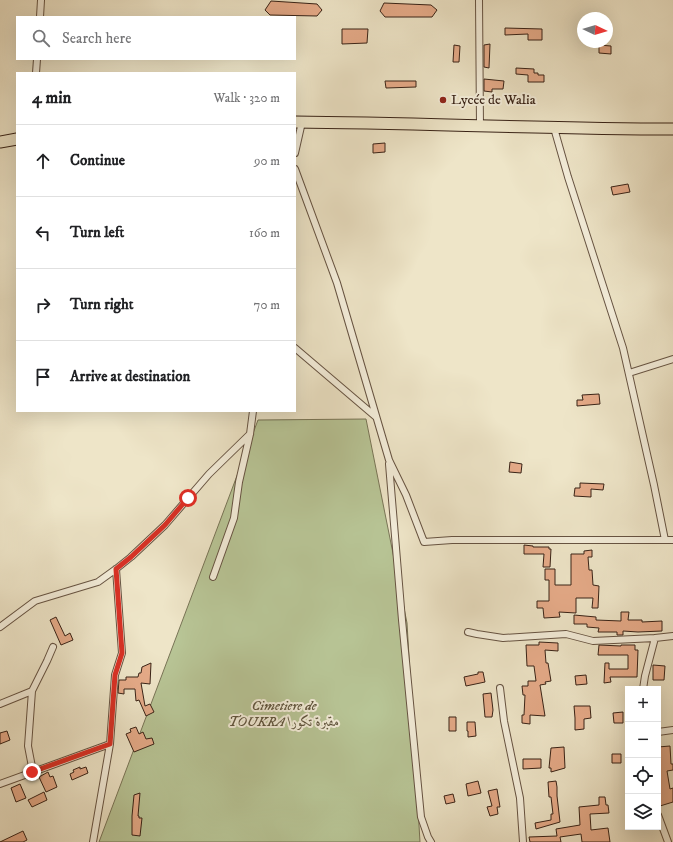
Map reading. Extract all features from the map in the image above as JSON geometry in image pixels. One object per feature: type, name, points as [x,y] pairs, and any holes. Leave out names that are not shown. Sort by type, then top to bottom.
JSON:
[{"type":"highway","points":[[298,122],[392,123],[554,128],[673,128]]},
{"type":"highway","points":[[0,142],[16,139]]},
{"type":"street","points":[[40,16],[42,0]]},
{"type":"street","points":[[479,0],[480,126]]},
{"type":"street","points":[[36,72],[37,60]]},
{"type":"street","points":[[296,143],[298,122]]},
{"type":"street","points":[[554,128],[568,177],[623,348],[665,540]]},
{"type":"street","points":[[296,172],[338,283],[389,460],[406,495],[424,542],[452,540],[673,540]]},
{"type":"street","points":[[296,349],[376,417]]},
{"type":"street","points":[[629,373],[673,359]]},
{"type":"street","points":[[213,577],[234,518],[239,482],[250,434],[253,412]]},
{"type":"street","points":[[0,627],[35,600],[98,582],[116,569],[165,525],[209,474],[250,434]]},
{"type":"street","points":[[389,460],[402,620],[421,817],[431,842]]},
{"type":"street","points":[[94,842],[110,744],[115,675],[122,653],[116,569]]},
{"type":"street","points":[[468,632],[503,638],[566,634],[593,641],[673,636]]},
{"type":"street","points":[[643,686],[655,638]]},
{"type":"street","points":[[32,772],[28,746],[32,690],[53,647]]},
{"type":"street","points":[[500,688],[504,721],[520,798],[523,842]]},
{"type":"street","points":[[0,704],[32,690]]},
{"type":"street","points":[[661,732],[673,730]]},
{"type":"street","points":[[0,784],[110,744]]},
{"type":"street","points":[[661,823],[668,842]]},
{"type":"green space","name":"Cimetiere de TOUKRA مقبرة تكورا","points":[[366,419],[407,623],[420,842],[99,842],[258,420]]},
{"type":"building","points":[[271,1],[317,4],[322,10],[317,16],[270,15],[265,10]]},
{"type":"building","points":[[384,3],[431,5],[437,10],[432,17],[385,17],[380,11]]},
{"type":"building","points":[[505,28],[542,29],[542,40],[528,40],[528,34],[505,35]]},
{"type":"building","points":[[342,29],[368,29],[367,43],[342,44]]},
{"type":"building","points":[[490,44],[489,68],[484,67],[484,45]]},
{"type":"building","points":[[454,45],[460,46],[459,62],[453,62]]},
{"type":"building","points":[[599,48],[611,48],[611,54],[599,53]]},
{"type":"building","points":[[516,68],[534,69],[534,73],[544,75],[544,82],[528,82],[528,75],[516,74]]},
{"type":"building","points":[[484,79],[504,81],[503,89],[492,89],[492,92],[484,91]]},
{"type":"building","points":[[385,81],[416,81],[416,87],[386,88]]},
{"type":"building","points":[[385,143],[385,152],[373,153],[373,144]]},
{"type":"building","points":[[628,184],[630,192],[613,195],[611,187]]},
{"type":"building","points":[[599,394],[600,404],[577,406],[577,400],[583,400],[582,395]]},
{"type":"building","points":[[510,462],[522,464],[521,473],[509,472]]},
{"type":"building","points":[[580,483],[604,484],[603,490],[591,489],[591,497],[574,496],[575,488],[580,488]]},
{"type":"building","points":[[524,545],[533,547],[549,547],[549,549],[551,549],[550,567],[543,567],[544,554],[524,554]]},
{"type":"building","points":[[592,550],[592,557],[588,557],[589,570],[592,570],[593,585],[599,586],[598,608],[592,608],[593,598],[576,598],[576,613],[559,612],[560,617],[544,618],[543,608],[537,608],[537,601],[549,601],[549,580],[545,580],[545,569],[555,569],[555,585],[571,585],[571,554],[584,554],[584,551]]},
{"type":"building","points":[[621,612],[629,612],[628,620],[642,620],[642,622],[662,621],[662,631],[623,631],[623,635],[617,635],[617,632],[598,632],[599,628],[587,627],[587,624],[574,624],[574,615],[596,617],[596,620],[621,621]]},
{"type":"building","points":[[56,617],[65,636],[70,633],[73,640],[61,645],[50,620]]},
{"type":"building","points":[[539,642],[558,643],[558,651],[545,650],[546,663],[548,663],[551,681],[540,685],[545,716],[530,715],[530,724],[522,723],[525,695],[523,695],[522,686],[528,686],[528,681],[536,681],[534,666],[527,666],[526,645],[539,645]]},
{"type":"building","points":[[599,645],[635,645],[635,650],[638,650],[637,677],[610,677],[611,682],[604,683],[605,663],[609,663],[609,669],[628,669],[628,655],[598,655]]},
{"type":"building","points":[[151,663],[150,684],[141,683],[145,706],[150,704],[154,712],[146,716],[139,700],[136,701],[135,689],[124,689],[124,694],[118,693],[119,680],[126,680],[126,677],[138,677],[139,673],[141,673],[142,667]]},
{"type":"building","points":[[653,665],[665,666],[664,680],[653,680]]},
{"type":"building","points":[[478,672],[483,672],[485,682],[466,686],[464,677],[478,674]]},
{"type":"building","points":[[586,675],[587,684],[576,685],[575,676]]},
{"type":"building","points":[[491,693],[493,710],[492,717],[485,717],[483,694]]},
{"type":"building","points":[[574,706],[590,706],[591,718],[584,719],[584,729],[575,730]]},
{"type":"building","points":[[623,712],[623,723],[614,723],[613,713]]},
{"type":"building","points":[[449,717],[456,717],[456,731],[449,731]]},
{"type":"building","points":[[467,722],[475,722],[476,736],[468,737]]},
{"type":"building","points":[[136,727],[139,734],[143,732],[146,739],[152,738],[154,744],[134,752],[126,734],[131,732],[130,729]]},
{"type":"building","points":[[7,731],[10,740],[0,744],[0,733]]},
{"type":"building","points":[[670,746],[671,764],[673,764],[673,770],[667,771],[670,789],[673,788],[673,802],[661,806],[661,758],[661,747]]},
{"type":"building","points":[[564,747],[565,768],[551,772],[551,768],[549,768],[551,748]]},
{"type":"building","points":[[612,754],[621,754],[621,763],[612,763]]},
{"type":"building","points":[[523,759],[541,759],[541,768],[523,769]]},
{"type":"building","points":[[80,767],[80,769],[86,767],[88,773],[72,780],[70,774],[74,772],[73,770]]},
{"type":"building","points":[[48,772],[50,777],[53,776],[57,787],[46,792],[39,777]]},
{"type":"building","points":[[478,781],[481,793],[468,796],[466,784]]},
{"type":"building","points":[[556,781],[560,822],[536,829],[535,823],[551,820],[551,814],[553,814],[551,797],[549,797],[548,782]]},
{"type":"building","points":[[20,784],[26,798],[16,802],[11,788]]},
{"type":"building","points":[[497,789],[500,807],[497,807],[498,814],[490,816],[487,807],[492,806],[488,791]]},
{"type":"building","points":[[44,792],[47,800],[32,807],[28,800]]},
{"type":"building","points":[[140,793],[138,816],[139,818],[142,818],[140,836],[132,835],[132,816],[134,795]]},
{"type":"building","points":[[453,794],[455,802],[446,804],[444,796]]},
{"type":"building","points":[[599,797],[605,797],[609,813],[590,814],[591,830],[608,828],[610,842],[582,842],[581,834],[560,837],[561,842],[530,842],[529,837],[557,836],[556,829],[580,825],[579,807],[599,805]]},
{"type":"building","points":[[23,831],[27,840],[23,842],[0,842]]},
{"type":"place","name":"Lycée de Walia","points":[[443,100]]},
{"type":"route","points":[[32,772],[110,744],[115,675],[122,653],[116,569],[165,525],[188,498]]}]
